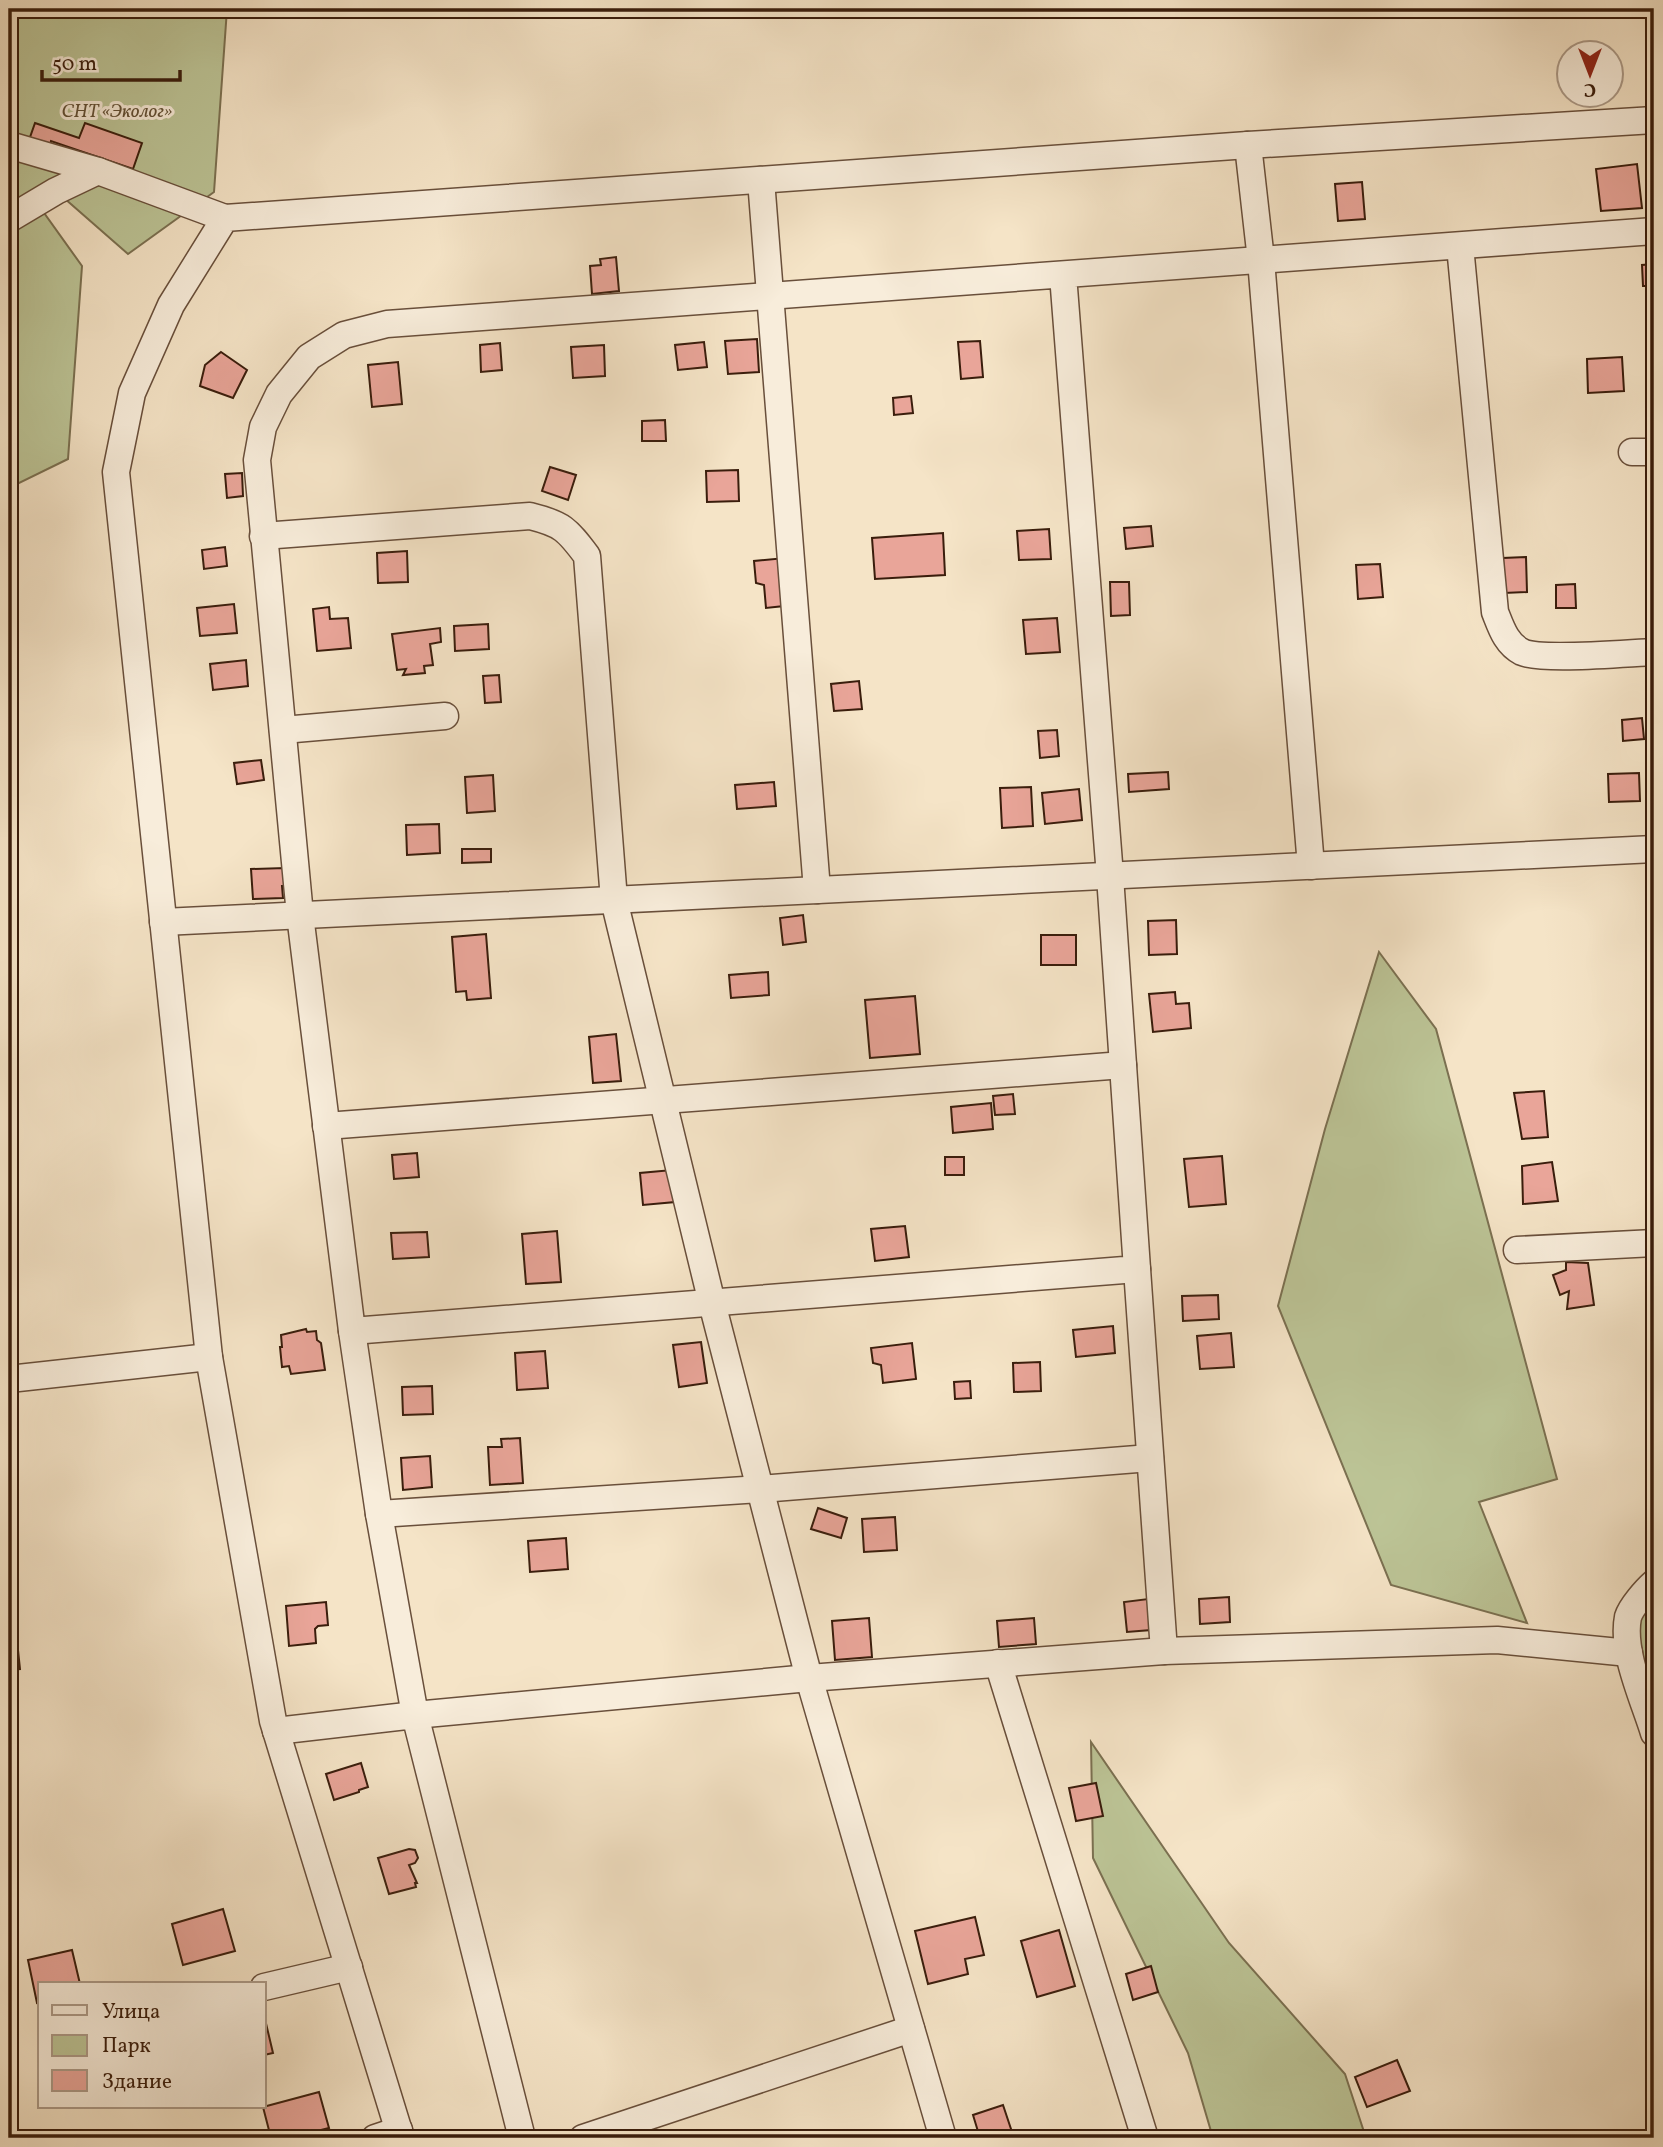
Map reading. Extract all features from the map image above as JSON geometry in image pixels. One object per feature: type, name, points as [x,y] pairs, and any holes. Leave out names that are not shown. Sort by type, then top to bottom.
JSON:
[{"type":"street","points":[[9,145],[98,171],[225,218],[1248,145],[1654,120]]},
{"type":"street","points":[[1248,145],[1261,260],[1311,866]]},
{"type":"street","points":[[9,219],[56,191],[98,171]]},
{"type":"street","points":[[761,180],[817,890]]},
{"type":"street","points":[[225,218],[171,305],[132,393],[116,472],[209,1357],[276,1731],[349,1967],[391,2136]]},
{"type":"street","points":[[522,2138],[415,1715],[379,1514],[352,1331],[300,915],[257,460],[263,427],[279,394],[309,357],[344,335],[387,324],[1654,231]]},
{"type":"street","points":[[1460,246],[1495,612],[1505,637],[1522,652],[1542,656],[1654,652]]},
{"type":"street","points":[[1063,275],[1110,876],[1164,1651]]},
{"type":"street","points":[[263,536],[530,516],[554,522],[571,534],[587,556],[614,900],[712,1303],[809,1678],[943,2138]]},
{"type":"street","points":[[283,730],[445,716]]},
{"type":"street","points":[[163,922],[1654,849]]},
{"type":"street","points":[[326,1126],[1123,1065]]},
{"type":"street","points":[[1517,1250],[1654,1243]]},
{"type":"street","points":[[352,1331],[1137,1269]]},
{"type":"street","points":[[9,1379],[209,1357]]},
{"type":"street","points":[[379,1514],[760,1489],[1150,1458]]},
{"type":"street","points":[[1654,1583],[1629,1614],[1627,1631],[1629,1653],[1654,1733]]},
{"type":"street","points":[[276,1731],[415,1715],[809,1678],[1164,1651],[1497,1640],[1629,1653]]},
{"type":"street","points":[[998,1663],[1145,2138]]},
{"type":"street","points":[[266,1987],[349,1967]]},
{"type":"street","points":[[583,2138],[911,2029]]},
{"type":"green space","name":"СНТ «Эколог»","points":[[9,9],[227,9],[214,192],[128,254],[56,191],[37,203],[82,266],[68,459],[9,488]]},
{"type":"green space","points":[[1379,952],[1436,1029],[1557,1479],[1479,1502],[1527,1623],[1391,1585],[1278,1306],[1325,1129]]},
{"type":"green space","points":[[1654,1594],[1654,1738],[1627,1631]]},
{"type":"green space","points":[[1091,1742],[1229,1943],[1345,2074],[1366,2138],[1213,2138],[1188,2053],[1093,1858]]},
{"type":"building","points":[[35,123],[79,138],[85,123],[142,143],[133,169],[51,141],[49,151],[28,143]]},
{"type":"building","points":[[1637,164],[1642,208],[1601,211],[1596,169]]},
{"type":"building","points":[[1362,182],[1365,219],[1338,221],[1335,184]]},
{"type":"building","points":[[616,257],[619,291],[592,294],[590,266],[601,265],[600,259]]},
{"type":"building","points":[[1654,264],[1654,286],[1643,286],[1642,265]]},
{"type":"building","points":[[757,339],[759,372],[728,374],[725,341]]},
{"type":"building","points":[[980,341],[983,377],[961,379],[958,342]]},
{"type":"building","points":[[704,342],[707,367],[678,370],[675,345]]},
{"type":"building","points":[[500,343],[502,370],[481,372],[480,345]]},
{"type":"building","points":[[604,345],[605,376],[573,378],[571,347]]},
{"type":"building","points":[[221,352],[247,370],[233,398],[200,386],[205,365]]},
{"type":"building","points":[[1622,357],[1624,391],[1588,393],[1587,359]]},
{"type":"building","points":[[398,362],[402,404],[372,407],[368,365]]},
{"type":"building","points":[[911,396],[913,413],[894,415],[893,398]]},
{"type":"building","points":[[665,420],[666,441],[642,441],[642,421]]},
{"type":"building","points":[[550,467],[576,475],[568,500],[542,491]]},
{"type":"building","points":[[738,470],[739,501],[707,502],[706,471]]},
{"type":"building","points":[[242,473],[243,496],[227,498],[225,474]]},
{"type":"building","points":[[1151,526],[1153,546],[1126,549],[1124,528]]},
{"type":"building","points":[[1049,529],[1051,559],[1019,560],[1017,531]]},
{"type":"building","points":[[943,533],[945,575],[875,579],[872,538]]},
{"type":"building","points":[[225,547],[227,566],[204,569],[202,550]]},
{"type":"building","points":[[407,551],[408,582],[378,583],[377,553]]},
{"type":"building","points":[[1526,557],[1527,592],[1504,593],[1503,558]]},
{"type":"building","points":[[785,558],[784,606],[766,608],[764,585],[756,583],[754,561]]},
{"type":"building","points":[[1380,564],[1383,597],[1358,599],[1356,565]]},
{"type":"building","points":[[1110,582],[1129,582],[1130,615],[1111,616]]},
{"type":"building","points":[[1575,584],[1576,608],[1556,608],[1556,585]]},
{"type":"building","points":[[234,604],[237,633],[200,636],[197,608]]},
{"type":"building","points":[[329,607],[330,619],[348,618],[351,648],[317,651],[313,609]]},
{"type":"building","points":[[1057,618],[1060,652],[1026,654],[1023,620]]},
{"type":"building","points":[[488,624],[489,649],[455,651],[454,626]]},
{"type":"building","points":[[440,628],[441,642],[430,644],[433,665],[424,666],[425,673],[403,675],[406,669],[397,670],[392,634]]},
{"type":"building","points":[[246,660],[248,686],[213,690],[210,664]]},
{"type":"building","points":[[499,675],[501,702],[485,703],[483,676]]},
{"type":"building","points":[[859,681],[862,709],[834,711],[831,684]]},
{"type":"building","points":[[1642,718],[1644,739],[1623,741],[1622,720]]},
{"type":"building","points":[[1057,730],[1059,756],[1040,758],[1038,731]]},
{"type":"building","points":[[261,760],[264,780],[237,784],[234,763]]},
{"type":"building","points":[[1168,772],[1169,789],[1129,792],[1128,774]]},
{"type":"building","points":[[1639,773],[1640,801],[1609,802],[1608,774]]},
{"type":"building","points":[[493,775],[495,811],[467,813],[465,777]]},
{"type":"building","points":[[774,782],[776,806],[737,809],[735,785]]},
{"type":"building","points":[[1031,787],[1033,826],[1002,828],[1000,788]]},
{"type":"building","points":[[1079,789],[1082,820],[1045,824],[1042,793]]},
{"type":"building","points":[[439,824],[440,853],[407,855],[406,825]]},
{"type":"building","points":[[462,849],[491,849],[491,862],[462,863]]},
{"type":"building","points":[[285,868],[286,886],[282,886],[283,898],[253,899],[251,869]]},
{"type":"building","points":[[803,915],[806,942],[783,945],[780,918]]},
{"type":"building","points":[[1176,920],[1177,954],[1149,955],[1148,921]]},
{"type":"building","points":[[486,934],[491,998],[467,1000],[466,991],[456,992],[452,937]]},
{"type":"building","points":[[1041,935],[1076,935],[1076,965],[1041,965]]},
{"type":"building","points":[[768,972],[769,995],[731,998],[729,975]]},
{"type":"building","points":[[1175,992],[1176,1004],[1189,1003],[1191,1028],[1153,1032],[1149,994]]},
{"type":"building","points":[[915,996],[920,1054],[870,1058],[865,1000]]},
{"type":"building","points":[[616,1034],[621,1081],[593,1083],[589,1037]]},
{"type":"building","points":[[1649,1055],[1654,1055],[1654,1094],[1649,1095]]},
{"type":"building","points":[[1544,1091],[1548,1137],[1522,1139],[1514,1093]]},
{"type":"building","points":[[1013,1094],[1015,1114],[995,1115],[993,1096]]},
{"type":"building","points":[[991,1103],[993,1129],[953,1133],[951,1107]]},
{"type":"building","points":[[417,1153],[419,1177],[394,1179],[392,1155]]},
{"type":"building","points":[[1222,1156],[1226,1204],[1189,1207],[1184,1159]]},
{"type":"building","points":[[945,1157],[964,1157],[964,1175],[945,1175]]},
{"type":"building","points":[[1552,1162],[1558,1201],[1523,1204],[1522,1166]]},
{"type":"building","points":[[672,1170],[675,1202],[643,1205],[640,1173]]},
{"type":"building","points":[[905,1226],[909,1257],[875,1261],[871,1229]]},
{"type":"building","points":[[557,1231],[561,1282],[526,1284],[522,1234]]},
{"type":"building","points":[[427,1232],[429,1257],[393,1259],[391,1233]]},
{"type":"building","points":[[1566,1262],[1588,1263],[1594,1305],[1567,1309],[1569,1291],[1560,1295],[1553,1275],[1566,1270]]},
{"type":"building","points":[[1218,1295],[1219,1319],[1183,1321],[1182,1296]]},
{"type":"building","points":[[1113,1326],[1115,1353],[1076,1357],[1073,1330]]},
{"type":"building","points":[[306,1329],[307,1332],[316,1331],[317,1340],[321,1343],[325,1370],[291,1374],[289,1366],[282,1367],[281,1335]]},
{"type":"building","points":[[1231,1333],[1234,1367],[1200,1369],[1197,1336]]},
{"type":"building","points":[[701,1342],[707,1383],[679,1387],[673,1345]]},
{"type":"building","points":[[912,1343],[916,1379],[883,1383],[881,1365],[873,1363],[871,1348]]},
{"type":"building","points":[[545,1351],[548,1388],[517,1390],[515,1353]]},
{"type":"building","points":[[1040,1362],[1041,1391],[1014,1392],[1013,1363]]},
{"type":"building","points":[[970,1381],[971,1398],[955,1399],[954,1382]]},
{"type":"building","points":[[432,1386],[433,1414],[403,1415],[402,1387]]},
{"type":"building","points":[[520,1438],[523,1483],[490,1485],[488,1447],[502,1447],[501,1439]]},
{"type":"building","points":[[430,1456],[432,1487],[403,1490],[401,1458]]},
{"type":"building","points":[[818,1508],[847,1518],[841,1538],[811,1529]]},
{"type":"building","points":[[895,1517],[897,1550],[864,1552],[862,1519]]},
{"type":"building","points":[[566,1538],[568,1569],[530,1572],[528,1541]]},
{"type":"building","points":[[1229,1597],[1230,1622],[1200,1624],[1199,1599]]},
{"type":"building","points":[[1148,1599],[1151,1630],[1127,1632],[1124,1602]]},
{"type":"building","points":[[326,1602],[328,1625],[315,1629],[316,1643],[289,1646],[286,1606]]},
{"type":"building","points":[[869,1618],[872,1657],[835,1660],[832,1621]]},
{"type":"building","points":[[1034,1618],[1036,1644],[999,1647],[997,1621]]},
{"type":"building","points":[[16,1631],[20,1669],[9,1670],[9,1632]]},
{"type":"building","points":[[361,1763],[368,1787],[334,1800],[326,1774]]},
{"type":"building","points":[[1096,1783],[1103,1816],[1076,1821],[1069,1788]]},
{"type":"building","points":[[409,1849],[415,1850],[418,1858],[415,1863],[409,1865],[417,1883],[416,1887],[389,1894],[378,1858]]},
{"type":"building","points":[[223,1909],[235,1951],[183,1965],[172,1924]]},
{"type":"building","points":[[975,1917],[984,1955],[965,1959],[968,1974],[928,1984],[915,1931]]},
{"type":"building","points":[[1059,1930],[1075,1986],[1037,1997],[1021,1941]]},
{"type":"building","points":[[72,1950],[80,1982],[38,1982],[37,2003],[28,1960]]},
{"type":"building","points":[[1151,1966],[1158,1992],[1133,2000],[1126,1974]]},
{"type":"building","points":[[266,2023],[273,2053],[266,2055]]},
{"type":"building","points":[[1397,2060],[1410,2091],[1367,2107],[1355,2077]]},
{"type":"building","points":[[319,2092],[329,2128],[289,2138],[271,2138],[263,2108]]},
{"type":"building","points":[[1003,2105],[1014,2138],[980,2138],[973,2115]]}]
